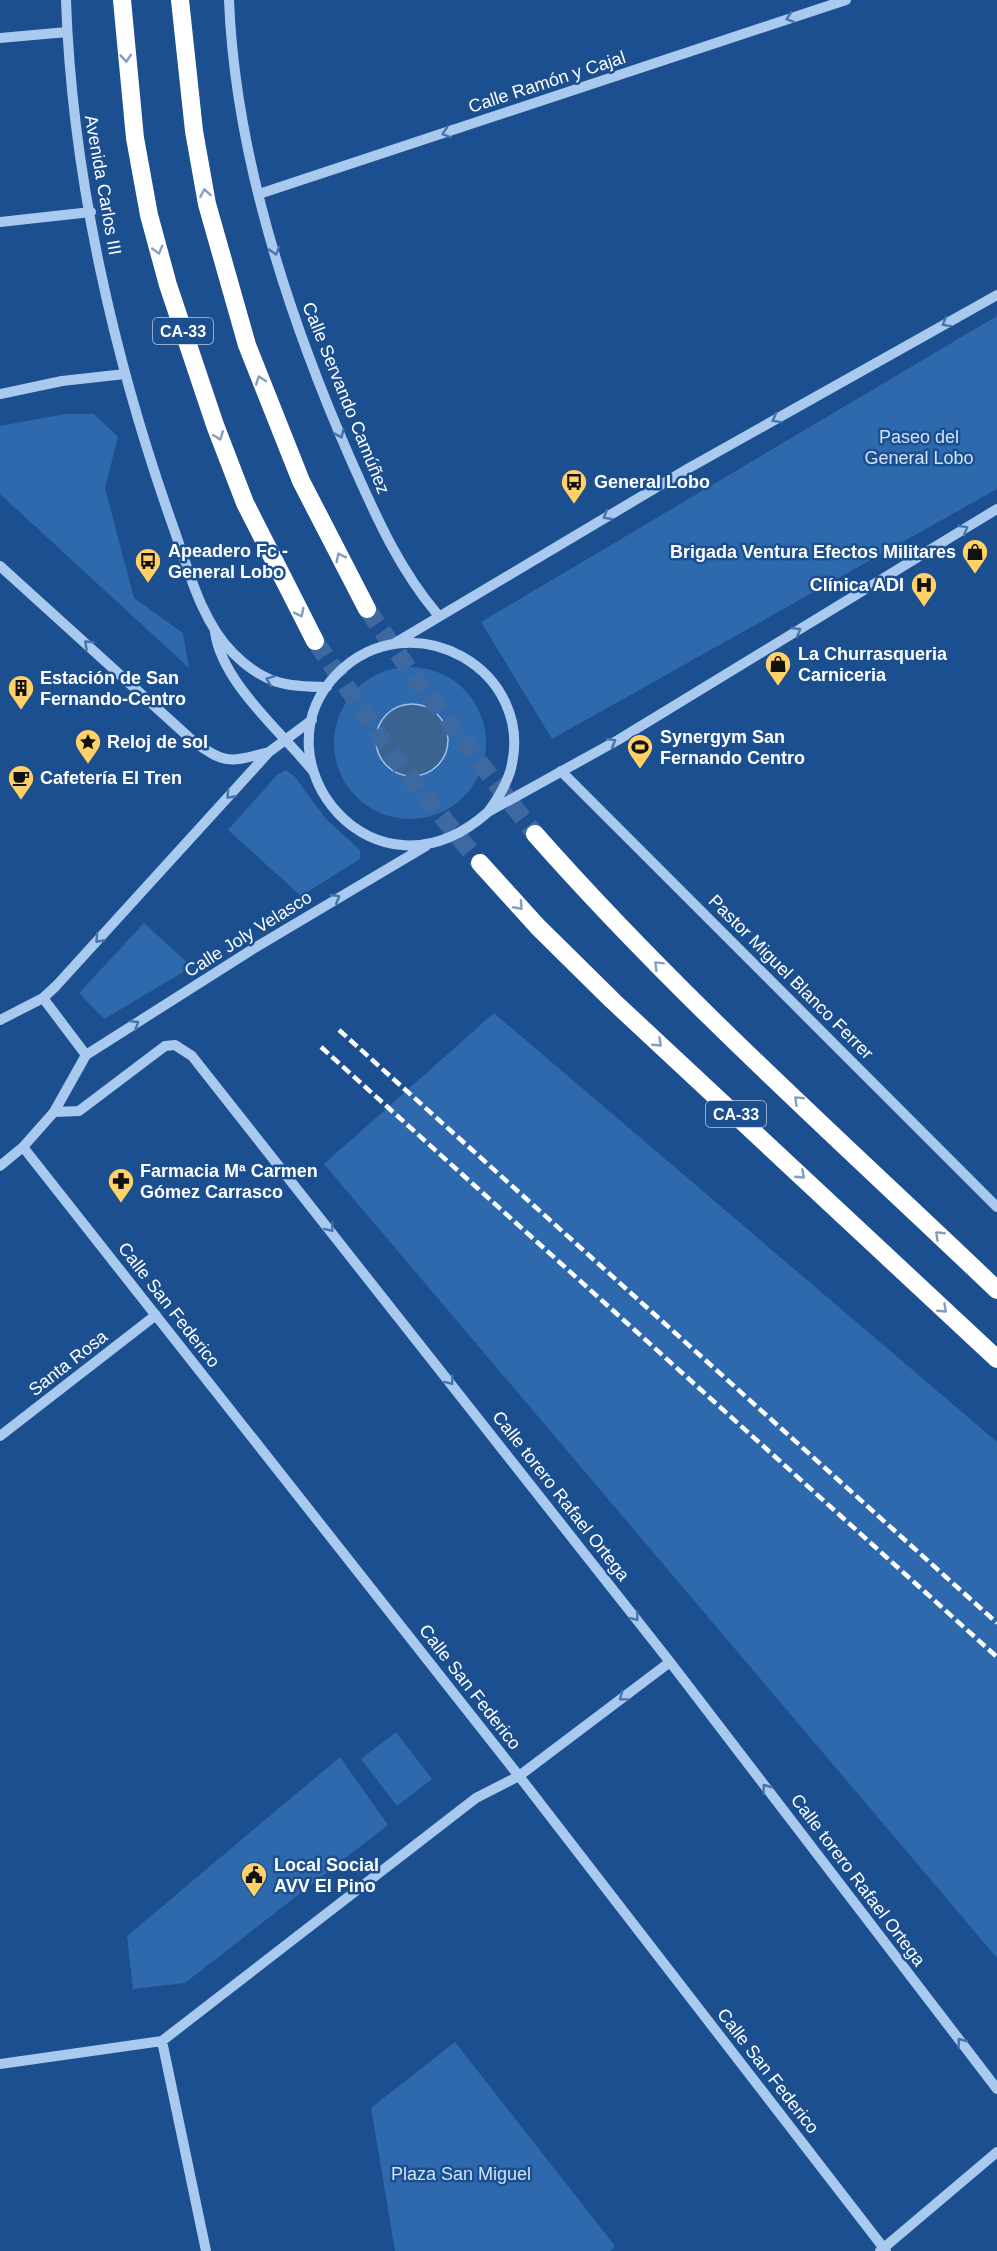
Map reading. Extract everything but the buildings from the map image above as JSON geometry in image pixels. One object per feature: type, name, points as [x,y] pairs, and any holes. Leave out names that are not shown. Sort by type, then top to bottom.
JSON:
[{"type":"highway","name":"CA-33","points":[[122,0],[135,138],[149,215],[168,285],[215,425],[245,503],[315,641]]},
{"type":"highway","name":"CA-33","points":[[180,0],[194,131],[207,204],[247,345],[301,481],[367,609]]},
{"type":"highway","name":"CA-33","points":[[535,834],[591,897],[660,968],[997,1290]]},
{"type":"highway","name":"CA-33","points":[[480,862],[538,927],[613,1002],[997,1359]]},
{"type":"street","name":"Avenida Carlos III","points":[[66,0],[73,112],[91,212],[125,374],[158,485],[187,566],[215,632]]},
{"type":"street","name":"Calle Servando Camúñez","points":[[229,0],[235,70],[259,194],[291,310],[324,398],[389,546],[418,591],[438,615]]},
{"type":"street","name":"Calle Ramón y Cajal","points":[[259,194],[846,0]]},
{"type":"street","points":[[0,38],[67,32]]},
{"type":"street","points":[[0,222],[91,212]]},
{"type":"street","points":[[314,772],[309,738],[312,720],[327,687],[352,660],[394,643],[689,468],[997,295]]},
{"type":"street","points":[[0,394],[62,381],[125,374]]},
{"type":"street","points":[[488,812],[618,740],[997,509]]},
{"type":"street","points":[[0,566],[193,741],[218,759],[243,759],[269,752]]},
{"type":"street","points":[[215,632],[217,648],[242,689],[287,738],[314,772],[328,803],[343,820],[362,833],[383,842],[406,846],[429,845],[471,828],[488,812],[501,793],[510,772],[513,750],[509,716],[495,685],[479,668],[460,655],[428,644],[394,643]]},
{"type":"street","points":[[215,632],[232,652],[261,677],[275,683],[300,687],[327,687]]},
{"type":"street","points":[[0,1020],[43,998],[269,752],[312,720]]},
{"type":"street","name":"Pastor Miguel Blanco Ferrer","points":[[561,771],[997,1207]]},
{"type":"street","name":"Calle Joly Velasco","points":[[86,1055],[253,949],[429,845]]},
{"type":"street","points":[[2,1163],[23,1147],[54,1112],[86,1055],[43,998]]},
{"type":"street","name":"Calle torero Rafael Ortega","points":[[54,1112],[79,1111],[165,1046],[175,1045],[192,1056],[242,1116],[670,1662],[997,2089]]},
{"type":"street","name":"Calle San Federico","points":[[23,1147],[519,1776],[883,2250]]},
{"type":"street","name":"Santa Rosa","points":[[0,1436],[156,1315]]},
{"type":"street","points":[[0,2064],[162,2041],[477,1798],[519,1776],[670,1662]]},
{"type":"street","points":[[162,2041],[206,2251]]},
{"type":"street","points":[[883,2250],[997,2152]]},
{"type":"green space","name":"Paseo del General Lobo","points":[[997,316],[997,489],[552,739],[481,622]]},
{"type":"green space","points":[[65,414],[94,414],[118,437],[105,488],[134,598],[183,633],[189,668],[0,494],[0,426]]},
{"type":"green space","points":[[410,667],[439,672],[464,689],[481,714],[486,743],[481,772],[464,797],[439,814],[410,819],[381,814],[356,797],[339,772],[334,743],[339,714],[356,689],[381,672]]},
{"type":"green space","points":[[286,770],[295,777],[326,819],[360,850],[360,859],[301,896],[228,830],[277,775]]},
{"type":"green space","points":[[144,923],[192,967],[104,1019],[79,993]]},
{"type":"green space","points":[[494,1013],[997,1442],[997,1958],[324,1164]]},
{"type":"green space","points":[[396,1732],[432,1779],[397,1806],[361,1759]]},
{"type":"green space","points":[[340,1757],[388,1825],[185,1983],[133,1989],[127,1936]]},
{"type":"green space","name":"Plaza San Miguel","points":[[455,2042],[615,2246],[610,2251],[395,2251],[371,2108]]},
{"type":"shaded area","points":[[412,704],[432,710],[442,720],[448,740],[442,760],[432,770],[412,776],[392,770],[382,760],[376,740],[382,720],[392,710]]},
{"type":"tunnel","points":[[367,609],[417,681],[535,834]]},
{"type":"tunnel","points":[[315,641],[403,769],[480,863]]},
{"type":"railway","points":[[339,1030],[997,1623]]},
{"type":"railway","points":[[321,1047],[997,1657]]},
{"type":"place","name":"General Lobo","points":[[574,505]]},
{"type":"place","name":"Brigada Ventura Efectos Militares","points":[[975,575]]},
{"type":"place","name":"Apeadero Fc - General Lobo","points":[[148,584]]},
{"type":"place","name":"Clínica ADI","points":[[924,608]]},
{"type":"place","name":"La Churrasqueria Carniceria","points":[[778,687]]},
{"type":"place","name":"Estación de San Fernando-Centro","points":[[21,711]]},
{"type":"place","name":"Reloj de sol","points":[[88,765]]},
{"type":"place","name":"Synergym San Fernando Centro","points":[[640,770]]},
{"type":"place","name":"Cafetería El Tren","points":[[21,801]]},
{"type":"place","name":"Farmacia Mª Carmen Gómez Carrasco","points":[[121,1204]]},
{"type":"place","name":"Local Social AVV El Pino","points":[[254,1898]]}]
